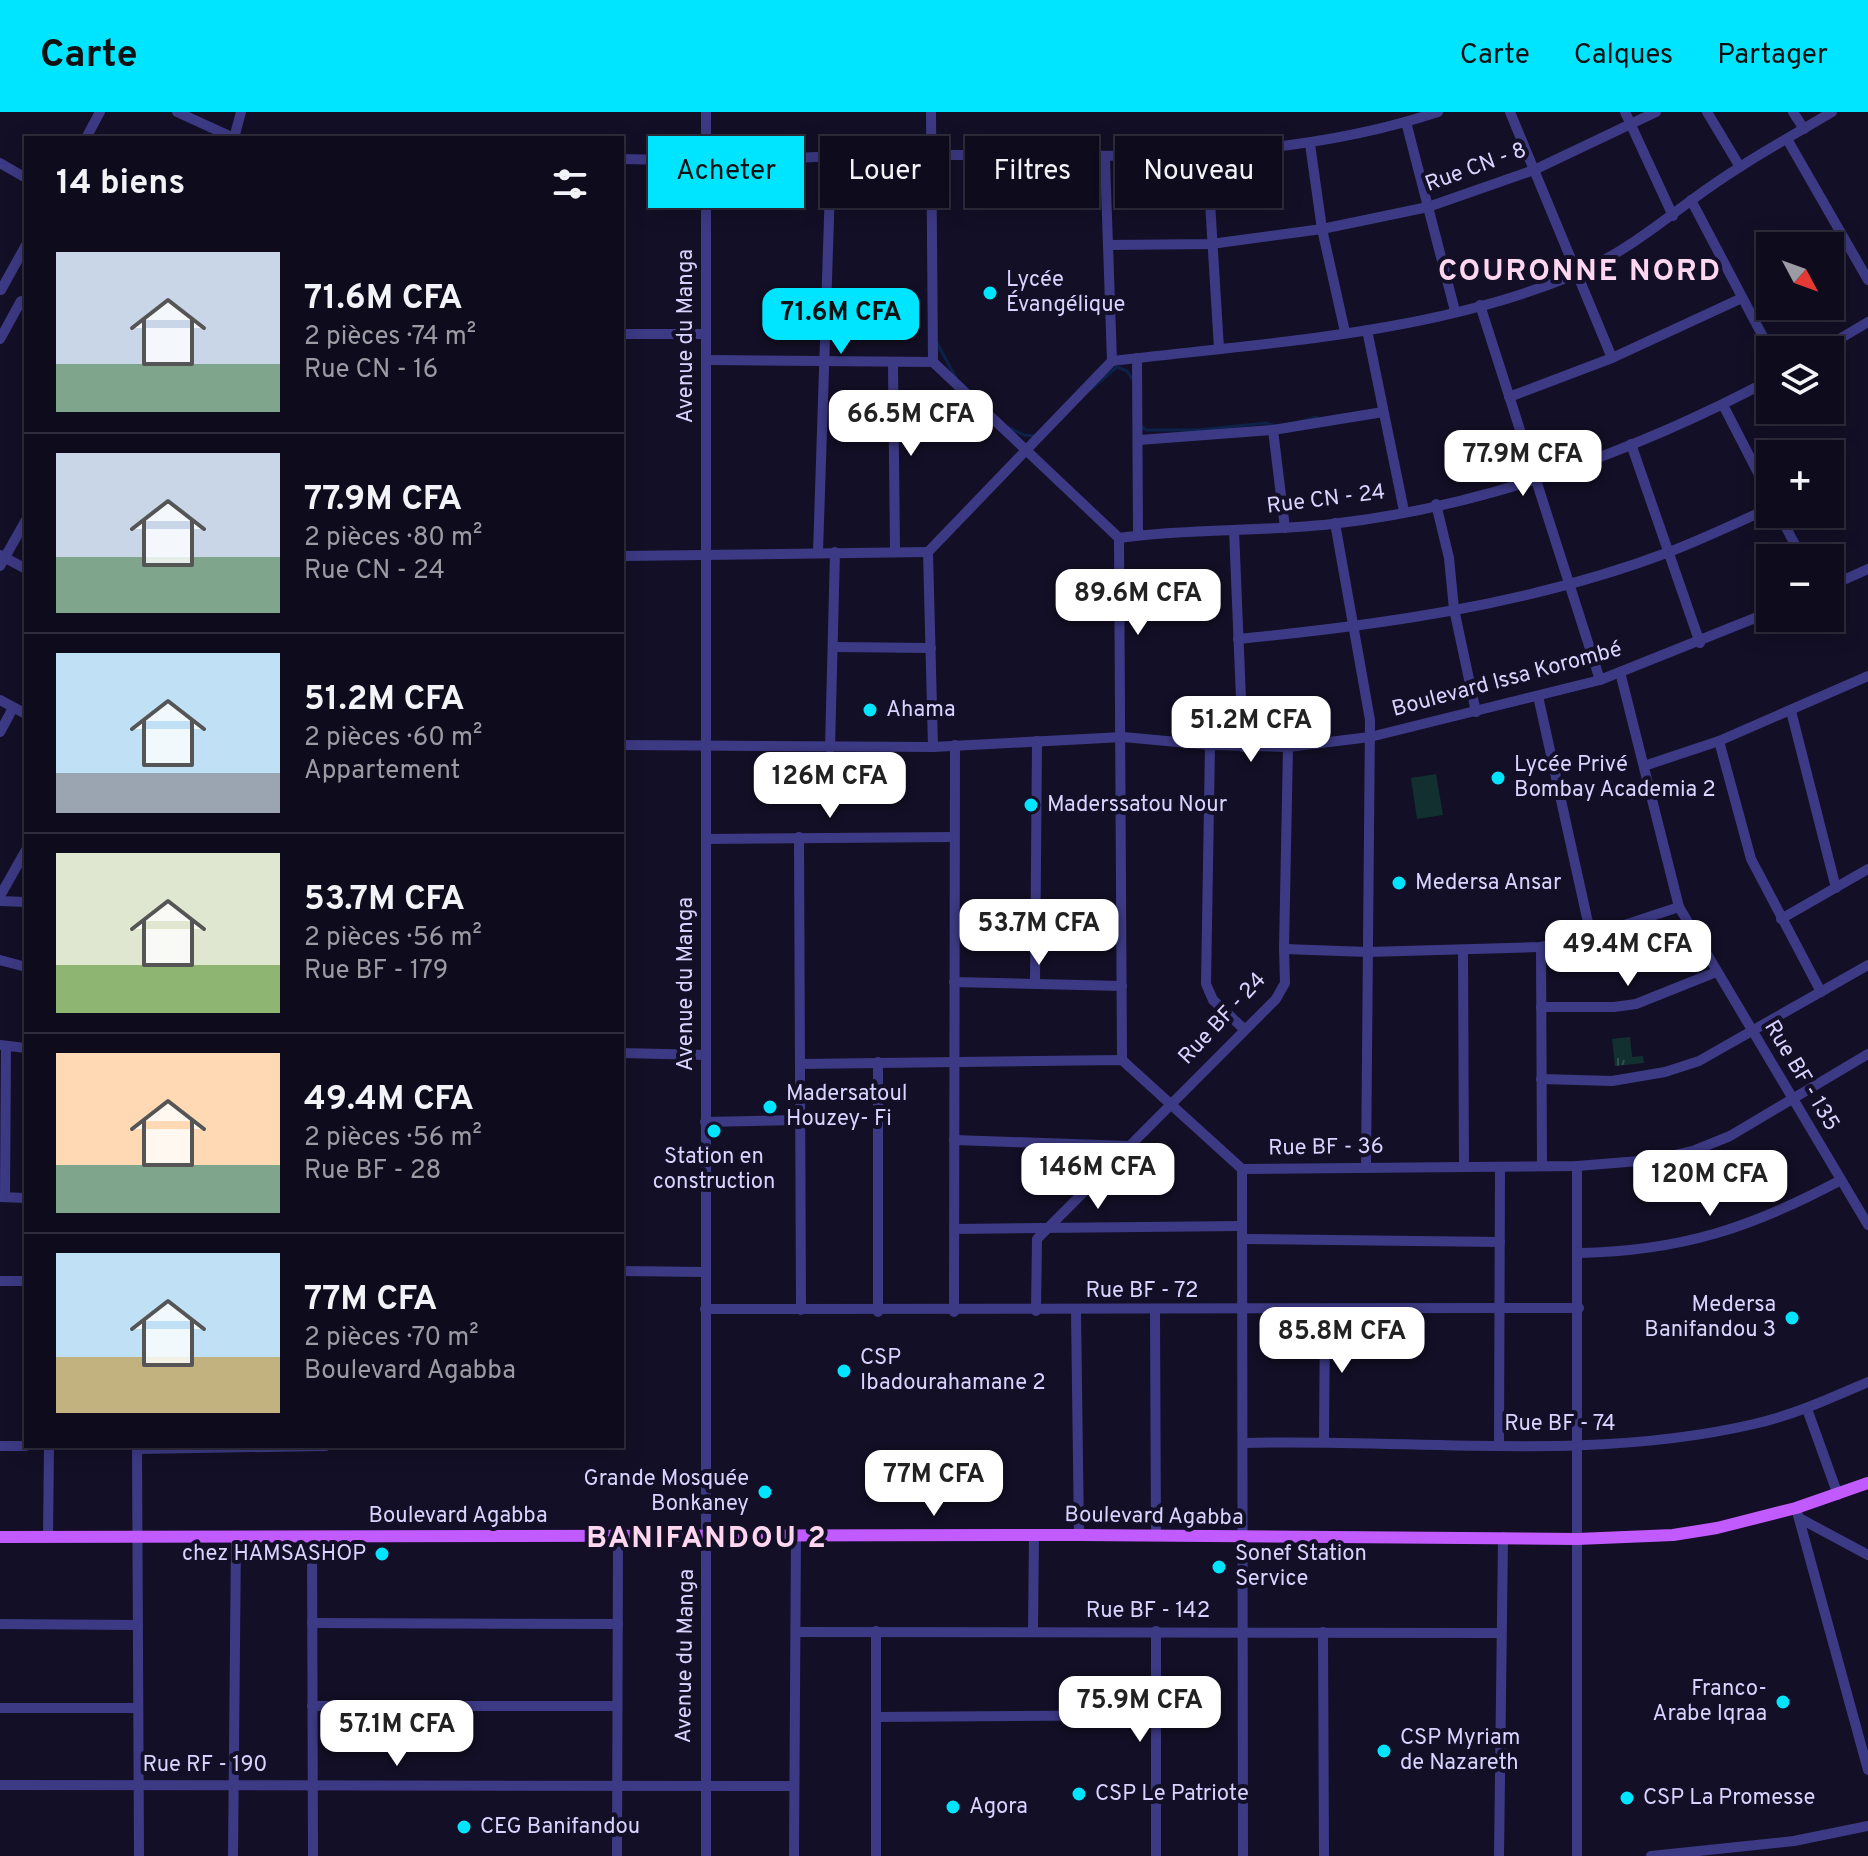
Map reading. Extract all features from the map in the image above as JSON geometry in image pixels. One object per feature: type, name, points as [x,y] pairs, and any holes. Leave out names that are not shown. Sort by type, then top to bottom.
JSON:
[{"type":"main road","name":"Boulevard Agabba","points":[[0,1537],[707,1539],[1079,1535],[1577,1539],[1673,1535],[1797,1513],[1868,1483]]},
{"type":"street","points":[[87,136],[100,112]]},
{"type":"street","points":[[177,112],[230,136]]},
{"type":"street","points":[[235,136],[241,112]]},
{"type":"street","name":"Avenue du Manga","points":[[706,112],[706,136]]},
{"type":"street","points":[[931,112],[931,136]]},
{"type":"street","points":[[1282,146],[1310,144],[1438,112]]},
{"type":"street","points":[[1510,112],[1612,358]]},
{"type":"street","points":[[1625,112],[1673,216]]},
{"type":"street","name":"Rue CN - 8","points":[[1108,245],[1211,244],[1322,229],[1428,207],[1534,170],[1656,112]]},
{"type":"street","points":[[1707,112],[1740,167]]},
{"type":"street","points":[[1793,112],[1804,129]]},
{"type":"street","points":[[933,747],[928,552],[1112,361],[1367,330],[1480,305],[1577,273],[1673,216],[1740,167],[1832,112]]},
{"type":"street","points":[[1406,122],[1455,311]]},
{"type":"street","points":[[1787,139],[1866,272]]},
{"type":"street","points":[[1310,144],[1322,229],[1345,332]]},
{"type":"street","points":[[949,155],[1115,158]]},
{"type":"street","points":[[624,159],[648,160]]},
{"type":"street","points":[[1105,159],[1112,361]]},
{"type":"street","points":[[0,163],[24,177]]},
{"type":"street","points":[[1691,200],[1762,336]]},
{"type":"street","name":"Avenue du Manga","points":[[705,208],[707,839],[703,1272],[707,1539],[706,1856]]},
{"type":"street","points":[[818,552],[829,208]]},
{"type":"street","points":[[800,1064],[1122,1060],[1123,737],[1119,538],[933,362],[932,208]]},
{"type":"street","points":[[1209,208],[1219,349]]},
{"type":"street","points":[[0,339],[24,302],[1,289],[24,249]]},
{"type":"street","points":[[1509,397],[1612,358],[1742,298]]},
{"type":"street","points":[[1480,305],[1534,478],[1572,583],[1600,680]]},
{"type":"street","points":[[1844,336],[1868,322]]},
{"type":"street","points":[[1367,330],[1404,511]]},
{"type":"street","points":[[624,334],[706,334]]},
{"type":"street","points":[[1137,358],[1138,535]]},
{"type":"street","points":[[706,360],[933,362]]},
{"type":"street","points":[[893,364],[895,551]]},
{"type":"street","name":"Rue CN - 24","points":[[1119,538],[1335,523],[1436,504],[1534,478],[1631,444],[1756,387]]},
{"type":"street","points":[[1723,405],[1756,469]]},
{"type":"street","points":[[1139,440],[1273,430],[1383,412]]},
{"type":"street","points":[[1273,430],[1285,528]]},
{"type":"street","points":[[1631,444],[1700,643]]},
{"type":"street","points":[[1436,504],[1449,558],[1454,609],[1476,712]]},
{"type":"street","points":[[1238,639],[1355,628],[1572,583],[1668,552],[1756,514]]},
{"type":"street","points":[[24,523],[2,560],[24,568]]},
{"type":"street","points":[[1335,523],[1369,702],[1366,1168]]},
{"type":"street","points":[[1234,530],[1243,747]]},
{"type":"street","points":[[830,748],[835,552]]},
{"type":"street","points":[[624,556],[928,552]]},
{"type":"street","points":[[1844,580],[1868,569]]},
{"type":"street","name":"Boulevard Issa Korombé","points":[[624,745],[933,747],[1123,737],[1243,747],[1288,747],[1370,737],[1600,680],[1700,643],[1756,618]]},
{"type":"street","points":[[833,647],[931,648]]},
{"type":"street","name":"Rue BF - 135","points":[[1620,672],[1679,907],[1868,1225]]},
{"type":"street","points":[[1644,766],[1719,741],[1868,677]]},
{"type":"street","points":[[1538,696],[1591,936]]},
{"type":"street","points":[[0,700],[24,713]]},
{"type":"street","points":[[0,732],[13,708]]},
{"type":"street","points":[[1791,711],[1836,888]]},
{"type":"street","points":[[1035,984],[1037,741]]},
{"type":"street","points":[[1719,741],[1751,859],[1821,992]]},
{"type":"street","points":[[954,1312],[955,745]]},
{"type":"street","points":[[1210,745],[1206,984],[1213,1000],[1244,1029]]},
{"type":"street","name":"Rue BF - 24","points":[[1045,1229],[1282,992],[1285,983],[1288,747]]},
{"type":"street","points":[[799,837],[801,1310]]},
{"type":"street","points":[[707,839],[954,837]]},
{"type":"street","points":[[24,854],[0,898],[24,902]]},
{"type":"street","points":[[1781,919],[1868,869]]},
{"type":"street","points":[[1284,949],[1368,952],[1541,947],[1591,936],[1679,907]]},
{"type":"street","points":[[1541,947],[1542,1166]]},
{"type":"street","points":[[1463,950],[1464,1167]]},
{"type":"street","points":[[0,960],[24,966]]},
{"type":"street","points":[[1541,1079],[1612,1081],[1665,1072],[1699,1061],[1868,965]]},
{"type":"street","points":[[1541,1007],[1636,1004],[1716,972]]},
{"type":"street","points":[[954,982],[1122,986]]},
{"type":"street","points":[[24,1048],[3,1046],[3,1197],[24,1198]]},
{"type":"street","points":[[624,1053],[706,1055]]},
{"type":"street","name":"Rue BF - 36","points":[[1122,1060],[1242,1169],[1500,1167],[1577,1166],[1652,1160],[1693,1151],[1730,1136],[1868,1054]]},
{"type":"street","points":[[878,1062],[878,1312]]},
{"type":"street","points":[[705,1122],[800,1120]]},
{"type":"street","points":[[954,1140],[1129,1146]]},
{"type":"street","points":[[1577,1166],[1577,1856]]},
{"type":"street","points":[[1499,1444],[1500,1167]]},
{"type":"street","points":[[1242,1169],[1243,1856]]},
{"type":"street","points":[[1579,1253],[1647,1249],[1702,1238],[1761,1220],[1841,1180]]},
{"type":"street","points":[[954,1229],[1242,1226]]},
{"type":"street","points":[[1036,1311],[1035,1247],[1045,1229]]},
{"type":"street","points":[[1242,1239],[1500,1242]]},
{"type":"street","points":[[624,1271],[703,1272]]},
{"type":"street","points":[[0,1281],[24,1281]]},
{"type":"street","name":"Rue BF - 72","points":[[705,1309],[1076,1312],[1579,1308]]},
{"type":"street","points":[[1324,1441],[1325,1309]]},
{"type":"street","points":[[1155,1311],[1156,1536]]},
{"type":"street","points":[[1076,1312],[1079,1535]]},
{"type":"street","name":"Rue BF - 74","points":[[1243,1443],[1324,1441],[1578,1446],[1697,1435],[1807,1409],[1868,1382]]},
{"type":"street","points":[[1807,1409],[1838,1495]]},
{"type":"street","points":[[0,1446],[24,1446]]},
{"type":"street","points":[[48,1537],[49,1448]]},
{"type":"street","points":[[137,1448],[139,1856]]},
{"type":"street","points":[[1797,1513],[1868,1555]]},
{"type":"street","points":[[1797,1513],[1868,1770]]},
{"type":"street","points":[[1033,1630],[1034,1535]]},
{"type":"street","points":[[312,1536],[313,1856]]},
{"type":"street","points":[[794,1856],[796,1536]]},
{"type":"street","points":[[617,1856],[618,1537]]},
{"type":"street","points":[[1499,1856],[1503,1537]]},
{"type":"street","points":[[233,1856],[236,1538]]},
{"type":"street","points":[[312,1623],[618,1624]]},
{"type":"street","points":[[0,1624],[138,1625]]},
{"type":"street","points":[[876,1631],[876,1856]]},
{"type":"street","points":[[1156,1631],[1156,1856]]},
{"type":"street","name":"Rue BF - 142","points":[[796,1632],[1501,1633]]},
{"type":"street","points":[[1323,1632],[1324,1856]]},
{"type":"street","points":[[312,1706],[617,1706]]},
{"type":"street","points":[[0,1708],[138,1708]]},
{"type":"street","points":[[876,1717],[1157,1715]]},
{"type":"street","name":"Rue RF - 190","points":[[0,1785],[794,1786]]},
{"type":"street","points":[[1651,1856],[1794,1841],[1868,1826]]},
{"type":"green space","points":[[1436,774],[1443,815],[1417,819],[1411,778]]},
{"type":"green space","points":[[1630,1037],[1632,1057],[1643,1056],[1644,1063],[1615,1066],[1612,1039]]},
{"type":"waterway","points":[[937,343],[956,378]]},
{"type":"waterway","points":[[1091,389],[1117,367],[1127,371],[1133,380]]},
{"type":"waterway","points":[[1298,422],[1317,417]]},
{"type":"waterway","points":[[1141,426],[1146,430],[1198,430],[1266,423],[1275,426]]},
{"type":"waterway","points":[[1008,427],[1024,435],[1035,436]]},
{"type":"place","name":"Lycée Évangélique","points":[[990,293]]},
{"type":"place","name":"Ahama","points":[[870,710]]},
{"type":"place","name":"Lycée Privé Bombay Academia 2","points":[[1498,778]]},
{"type":"place","name":"Maderssatou Nour","points":[[1031,805]]},
{"type":"place","name":"Medersa Ansar","points":[[1399,883]]},
{"type":"place","name":"Madersatoul Houzey- Fi","points":[[770,1107]]},
{"type":"place","name":"Station en construction","points":[[714,1131]]},
{"type":"place","name":"Medersa Banifandou 3","points":[[1792,1318]]},
{"type":"place","name":"CSP Ibadourahamane 2","points":[[844,1371]]},
{"type":"place","name":"Grande Mosquée Bonkaney","points":[[765,1492]]},
{"type":"place","name":"chez HAMSASHOP","points":[[382,1554]]},
{"type":"place","name":"Sonef Station Service","points":[[1219,1567]]},
{"type":"place","name":"Franco- Arabe Iqraa","points":[[1783,1702]]},
{"type":"place","name":"CSP Myriam de Nazareth","points":[[1384,1751]]},
{"type":"place","name":"CSP Le Patriote","points":[[1079,1794]]},
{"type":"place","name":"CSP La Promesse","points":[[1627,1798]]},
{"type":"place","name":"Agora","points":[[953,1807]]},
{"type":"place","name":"CEG Banifandou","points":[[464,1827]]},
{"type":"district","name":"COURONNE NORD","points":[[1580,272]]},
{"type":"district","name":"BANIFANDOU 2","points":[[707,1539]]}]
